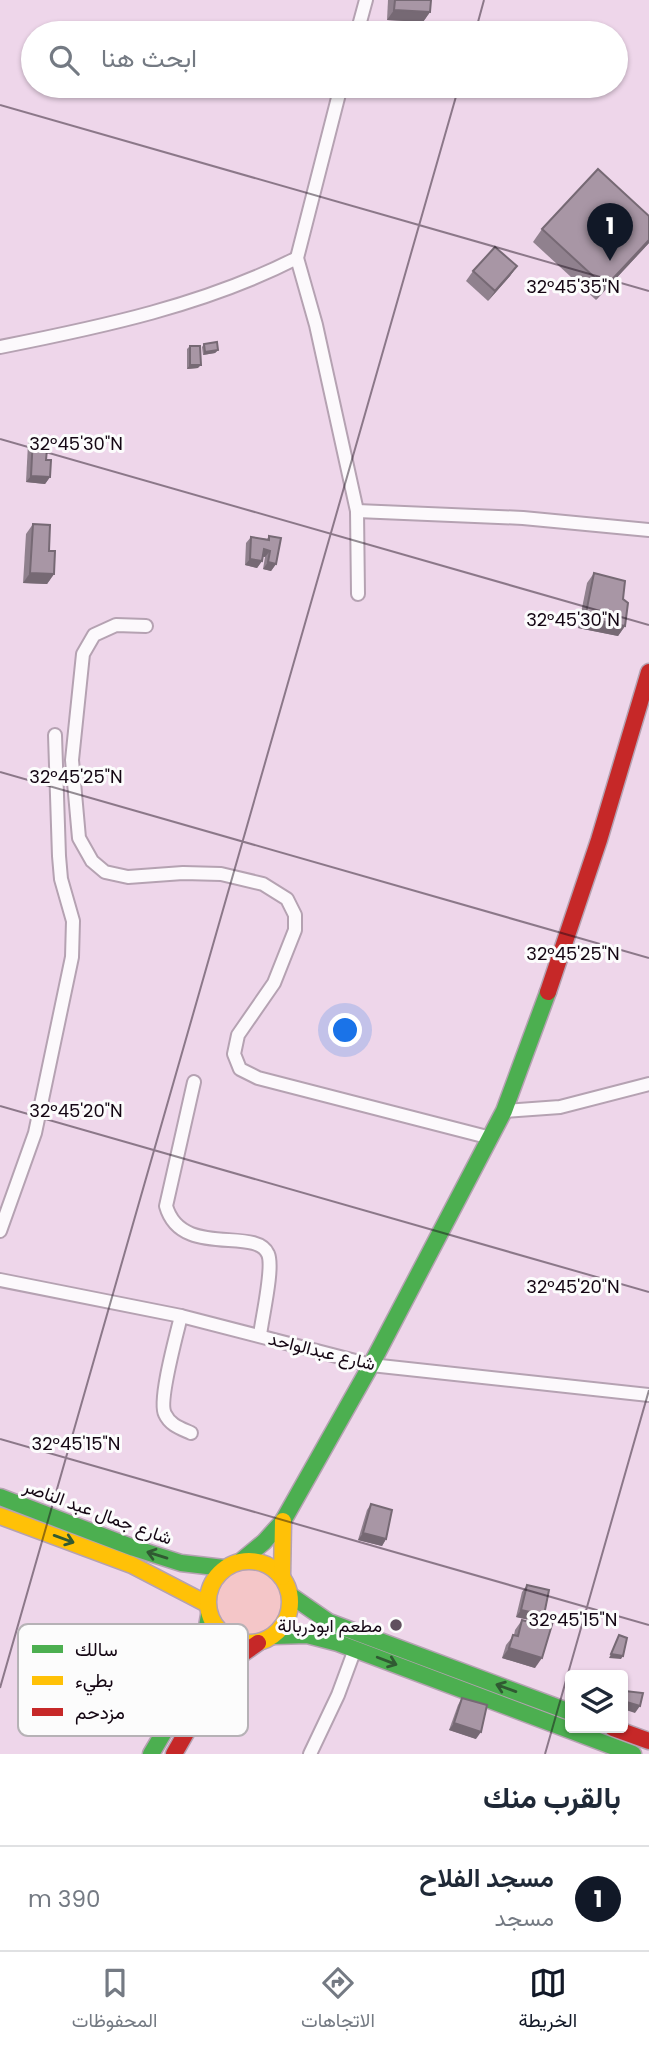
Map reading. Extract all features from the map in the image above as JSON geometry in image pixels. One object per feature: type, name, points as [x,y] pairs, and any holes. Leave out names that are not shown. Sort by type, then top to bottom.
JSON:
[{"type":"main road","points":[[208,1624],[209,1591],[215,1578],[224,1568],[241,1561],[264,1542],[283,1521],[371,1365],[504,1111],[541,1013],[599,840],[649,672]]},
{"type":"main road","name":"شارع جمال عبد الناصر","points":[[0,1497],[181,1563],[224,1568]]},
{"type":"main road","points":[[0,1516],[131,1564],[175,1585],[208,1610],[215,1624]]},
{"type":"main road","points":[[282,1577],[283,1521]]},
{"type":"main road","points":[[241,1561],[256,1561],[271,1567],[282,1577],[290,1594],[290,1610],[285,1624],[274,1636]]},
{"type":"main road","points":[[290,1594],[329,1622],[565,1710]]},
{"type":"main road","points":[[248,1650],[274,1636],[307,1635],[355,1649],[633,1754]]},
{"type":"main road","points":[[248,1644],[258,1643]]},
{"type":"main road","points":[[627,1733],[649,1741]]},
{"type":"main road","points":[[151,1754],[161,1736]]},
{"type":"main road","points":[[174,1754],[184,1736]]},
{"type":"street","points":[[360,21],[366,0]]},
{"type":"street","points":[[338,98],[298,258],[358,511],[358,594]]},
{"type":"street","points":[[0,347],[108,324],[178,305],[261,277],[298,258]]},
{"type":"street","points":[[358,511],[523,518],[649,530]]},
{"type":"street","points":[[146,625],[116,625],[94,635],[83,654],[72,760],[79,838],[92,862],[105,873],[128,877],[183,873],[221,874],[262,884],[288,899],[295,915],[295,930],[274,983],[238,1035],[234,1055],[240,1069],[258,1078],[491,1138]]},
{"type":"street","points":[[0,1231],[34,1133],[72,957],[73,921],[61,879],[59,856],[55,735]]},
{"type":"street","points":[[194,1082],[166,1206],[170,1218],[178,1228],[197,1237],[250,1243],[265,1249],[269,1255],[270,1269],[260,1335]]},
{"type":"street","points":[[504,1111],[560,1107],[649,1084]]},
{"type":"street","name":"شارع عبدالواحد","points":[[0,1280],[181,1315],[371,1365],[649,1395]]},
{"type":"street","points":[[181,1315],[163,1397],[163,1412],[172,1424],[191,1433]]},
{"type":"street","points":[[310,1754],[332,1708],[355,1649]]},
{"type":"shaded area","points":[[242,1567],[256,1567],[269,1572],[279,1582],[284,1595],[284,1609],[279,1622],[269,1632],[256,1637],[248,1638],[248,1624],[221,1624],[214,1609],[214,1595],[219,1582],[229,1572]]},
{"type":"building","points":[[395,0],[431,0],[430,12],[394,10]]},
{"type":"building","points":[[598,169],[649,216],[649,240],[605,287],[542,229]]},
{"type":"building","points":[[495,247],[517,266],[495,291],[473,271]]},
{"type":"building","points":[[217,342],[218,350],[205,352],[204,344]]},
{"type":"building","points":[[190,346],[200,346],[201,365],[190,365]]},
{"type":"building","points":[[33,436],[48,438],[46,460],[51,460],[50,477],[31,476]]},
{"type":"building","points":[[33,524],[50,525],[49,551],[55,551],[54,574],[30,573]]},
{"type":"building","points":[[269,536],[281,538],[276,564],[268,562],[270,551],[264,549],[262,561],[250,559],[251,537],[269,540]]},
{"type":"building","points":[[594,573],[625,581],[623,599],[628,603],[625,626],[585,618]]},
{"type":"building","points":[[371,1504],[392,1510],[386,1539],[363,1533]]},
{"type":"building","points":[[527,1585],[549,1590],[544,1615],[521,1610]]},
{"type":"building","points":[[539,1614],[554,1618],[542,1658],[509,1648],[513,1635],[518,1636],[522,1620],[536,1624]]},
{"type":"building","points":[[619,1635],[627,1638],[623,1656],[611,1654]]},
{"type":"building","points":[[628,1691],[643,1693],[640,1706],[628,1702]]},
{"type":"building","points":[[462,1698],[487,1705],[481,1732],[454,1723]]},
{"type":"traffic: fast","points":[[241,1561],[264,1542],[283,1521],[371,1365],[504,1111],[548,992]]},
{"type":"traffic: fast","points":[[0,1497],[181,1563],[224,1568]]},
{"type":"traffic: fast","points":[[290,1595],[329,1622],[565,1710]]},
{"type":"traffic: fast","points":[[208,1624],[209,1615]]},
{"type":"traffic: fast","points":[[274,1636],[307,1635],[338,1643],[633,1754]]},
{"type":"traffic: fast","points":[[151,1754],[161,1736]]},
{"type":"traffic: slow","points":[[0,1516],[132,1565],[207,1604]]},
{"type":"traffic: slow","points":[[282,1577],[283,1521]]},
{"type":"traffic: slow","points":[[214,1624],[208,1610],[211,1586],[226,1568],[241,1561],[257,1561],[278,1573],[287,1586],[290,1602]]},
{"type":"traffic: slow","points":[[248,1643],[265,1640],[278,1631],[287,1618],[290,1602]]},
{"type":"traffic: jam","points":[[548,992],[599,840],[649,672]]},
{"type":"traffic: jam","points":[[248,1650],[258,1643]]},
{"type":"traffic: jam","points":[[627,1733],[649,1741]]},
{"type":"traffic: jam","points":[[174,1754],[184,1736]]},
{"type":"place","name":"مسجد الفلاح","points":[[610,261]]},
{"type":"place","name":"مطعم ابودربالة","points":[[396,1625]]}]
